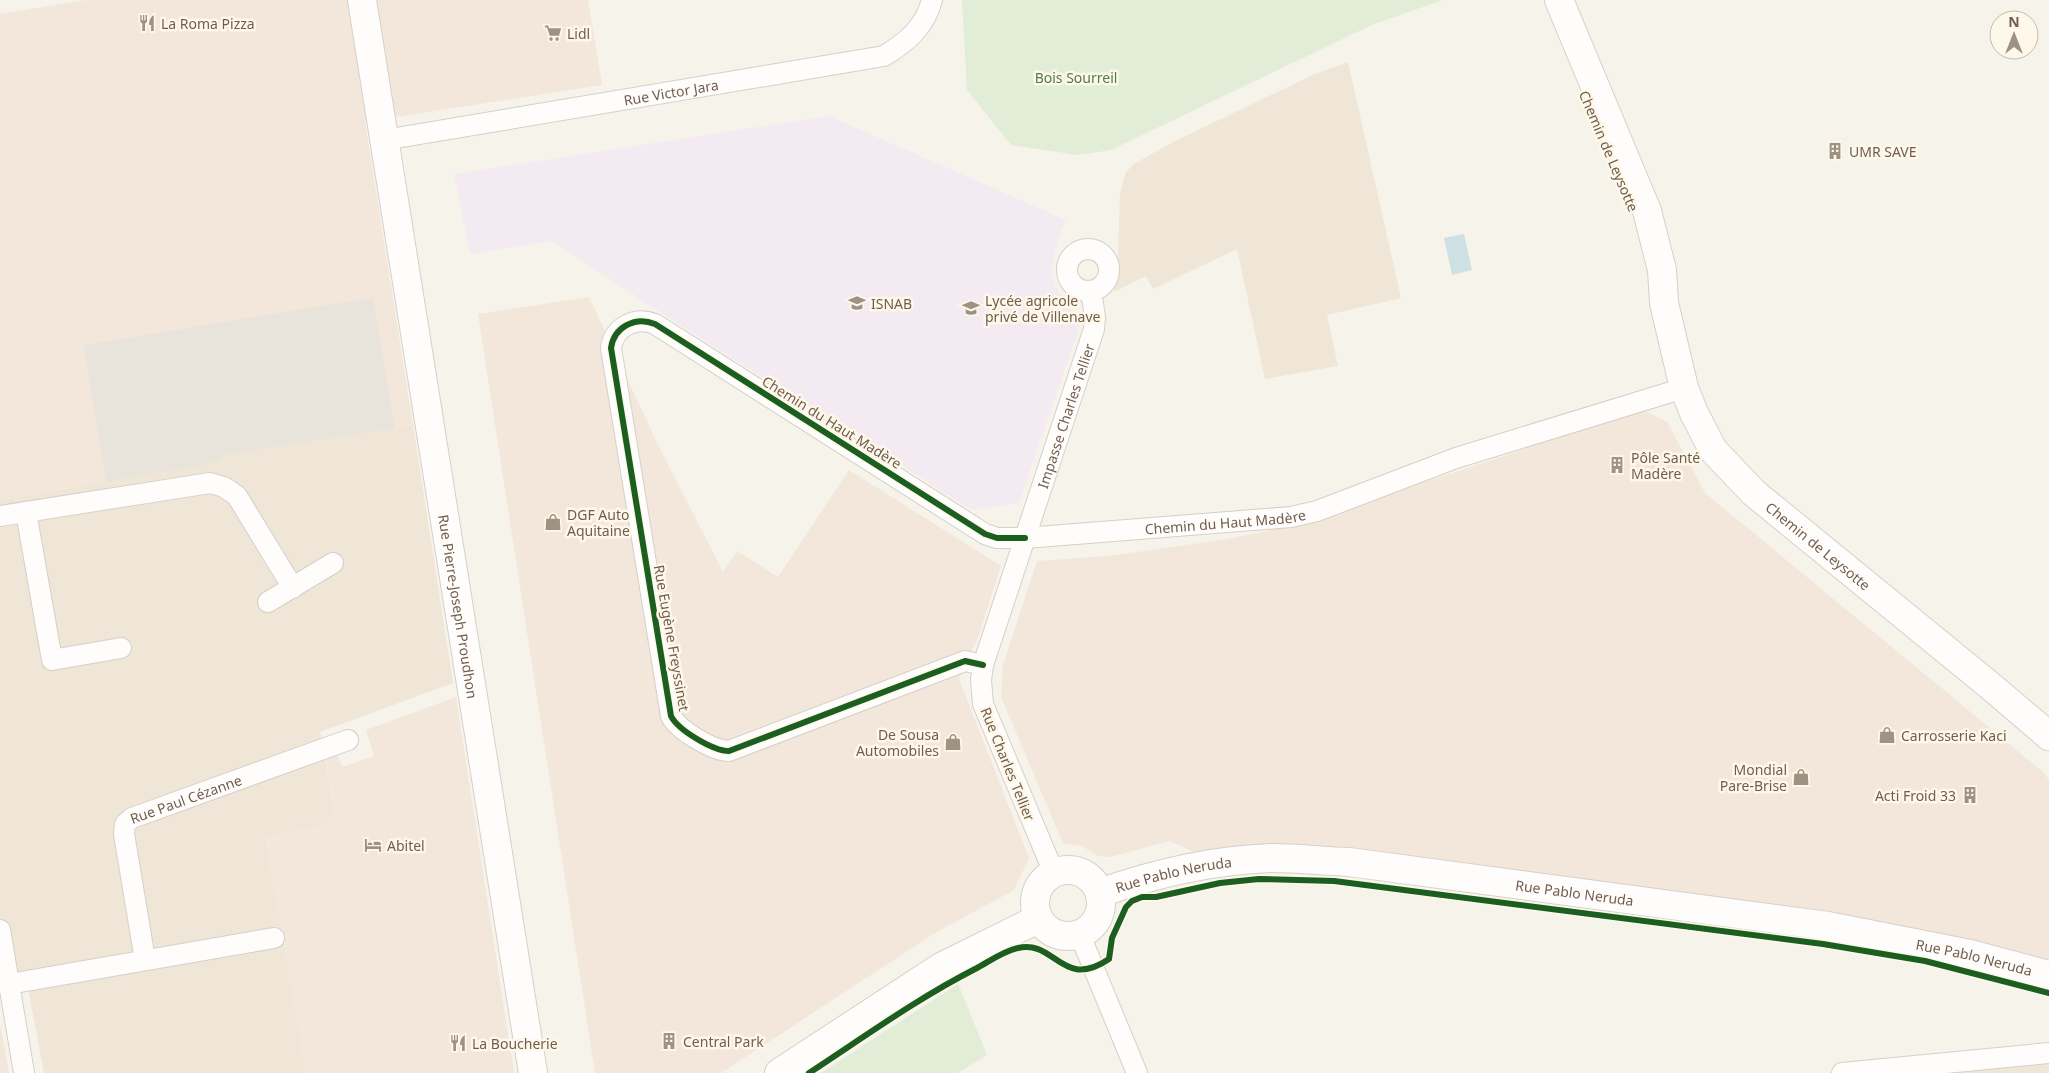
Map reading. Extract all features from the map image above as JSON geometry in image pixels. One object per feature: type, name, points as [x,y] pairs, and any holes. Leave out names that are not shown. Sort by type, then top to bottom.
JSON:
[{"type":"street","name":"Rue Pierre-Joseph Proudhon","points":[[362,0],[533,1073]]},
{"type":"street","name":"Rue Victor Jara","points":[[384,140],[884,56],[903,44],[920,28],[932,0]]},
{"type":"street","name":"Chemin de Leysotte","points":[[1548,0],[1587,101],[1626,187],[1636,214],[1650,272],[1664,303]]},
{"type":"street","name":"Chemin de Leysotte","points":[[1558,0],[1648,211],[1662,270],[1664,303],[1684,388],[1694,413],[1713,450],[1736,477],[2049,736]]},
{"type":"street","name":"Impasse Charles Tellier","points":[[1025,538],[1094,329],[1095,317],[1091,291]]},
{"type":"street","name":"Chemin du Haut Madère","points":[[629,324],[643,320],[655,324],[985,534],[997,538],[1025,538],[1291,517],[1317,511],[1456,458],[1684,388]]},
{"type":"street","name":"Rue Eugène Freyssinet","points":[[629,324],[618,332],[611,348],[671,716],[678,726],[717,749],[729,751],[965,661],[983,665]]},
{"type":"street","points":[[0,516],[210,484],[224,487],[237,496],[293,588]]},
{"type":"street","points":[[26,512],[52,660],[120,648]]},
{"type":"street","name":"Rue Charles Tellier","points":[[1025,538],[983,665],[981,680],[982,704],[1054,873]]},
{"type":"street","points":[[268,602],[333,564]]},
{"type":"street","name":"Rue Paul Cézanne","points":[[145,960],[124,834],[125,824],[132,818],[348,740]]},
{"type":"street","name":"Rue Pablo Neruda","points":[[1100,893],[1158,874],[1218,863],[1274,858],[1349,862],[1828,926],[1970,954],[2049,975]]},
{"type":"street","points":[[1074,870],[1090,878],[1100,893],[1100,913],[1096,922],[1080,935],[1071,937],[1052,933],[1038,919],[1034,909],[1035,898],[1045,879],[1054,873],[1074,870]]},
{"type":"street","points":[[778,1073],[941,967],[1038,919]]},
{"type":"street","points":[[0,930],[24,1073]]},
{"type":"street","points":[[1080,935],[1137,1073]]},
{"type":"street","points":[[9,984],[274,938]]},
{"type":"street","points":[[1842,1073],[2049,1052]]},
{"type":"shaded area","points":[[86,0],[588,0],[602,85],[365,122],[413,425],[221,455],[214,463],[0,500],[0,14]]},
{"type":"shaded area","points":[[1348,62],[1401,298],[1327,315],[1338,366],[1265,379],[1237,249],[1153,289],[1146,276],[1114,292],[1118,260],[1120,193],[1126,172],[1134,164],[1171,143],[1315,74]]},
{"type":"shaded area","name":"ISNAB","points":[[829,116],[1066,220],[1058,239],[1051,271],[1057,289],[1079,321],[1079,328],[1019,503],[972,510],[669,318],[553,241],[470,254],[454,174]]},
{"type":"shaded area","points":[[1464,234],[1472,270],[1452,275],[1444,238]]},
{"type":"shaded area","points":[[589,297],[659,447],[723,572],[737,551],[778,577],[849,470],[1001,566],[978,637],[959,679],[1029,858],[1014,890],[935,933],[721,1073],[595,1073],[478,314]]},
{"type":"shaded area","points":[[373,298],[395,428],[222,455],[214,463],[106,482],[84,345]]},
{"type":"shaded area","points":[[1643,410],[1667,422],[1705,493],[2042,771],[2049,780],[2049,975],[1687,907],[1219,863],[1170,841],[1110,857],[1098,856],[1082,846],[1063,843],[1001,697],[1003,665],[1037,561],[1109,556],[1228,539],[1329,518],[1401,490]]},
{"type":"shaded area","points":[[413,425],[453,683],[320,732],[335,812],[326,825],[266,837],[306,1073],[44,1073],[25,973],[0,977],[0,500],[214,463],[221,455]]},
{"type":"shaded area","points":[[456,697],[514,1073],[306,1073],[266,837],[326,825],[335,811],[325,754],[335,750],[342,767],[374,756],[366,730]]},
{"type":"shaded area","points":[[0,1023],[9,1073],[0,1073]]},
{"type":"shaded area","points":[[2049,1060],[2049,1073],[1915,1073]]},
{"type":"green space","name":"Bois Sourreil","points":[[962,0],[1443,0],[1374,24],[1111,150],[1078,155],[1011,145],[967,90]]},
{"type":"green space","points":[[958,984],[987,1055],[958,1073],[821,1073]]},
{"type":"cycle path","points":[[983,665],[965,661],[729,751],[705,744],[675,722],[671,716],[611,348],[616,334],[627,325],[640,321],[655,324],[985,534],[997,538],[1025,538]]},
{"type":"cycle path","points":[[809,1073],[912,1005],[1008,951],[1031,947],[1041,950],[1069,967],[1080,970],[1093,967],[1109,959],[1112,938],[1126,907],[1132,901],[1142,897],[1156,897],[1220,883],[1259,879],[1334,881],[1823,944],[1925,961],[2049,993]]},
{"type":"place","name":"La Roma Pizza","points":[[147,23]]},
{"type":"place","name":"Lidl","points":[[553,33]]},
{"type":"place","name":"UMR SAVE","points":[[1835,151]]},
{"type":"place","name":"ISNAB","points":[[857,303]]},
{"type":"place","name":"Lycée agricole privé de Villenave","points":[[971,308]]},
{"type":"place","name":"Pôle Santé Madère","points":[[1617,465]]},
{"type":"place","name":"DGF Auto Aquitaine","points":[[553,522]]},
{"type":"place","name":"Carrosserie Kaci","points":[[1887,735]]},
{"type":"place","name":"De Sousa Automobiles","points":[[953,742]]},
{"type":"place","name":"Mondial Pare-Brise","points":[[1801,777]]},
{"type":"place","name":"Acti Froid 33","points":[[1970,795]]},
{"type":"place","name":"Abitel","points":[[373,845]]},
{"type":"place","name":"Central Park","points":[[669,1041]]},
{"type":"place","name":"La Boucherie","points":[[458,1043]]}]
